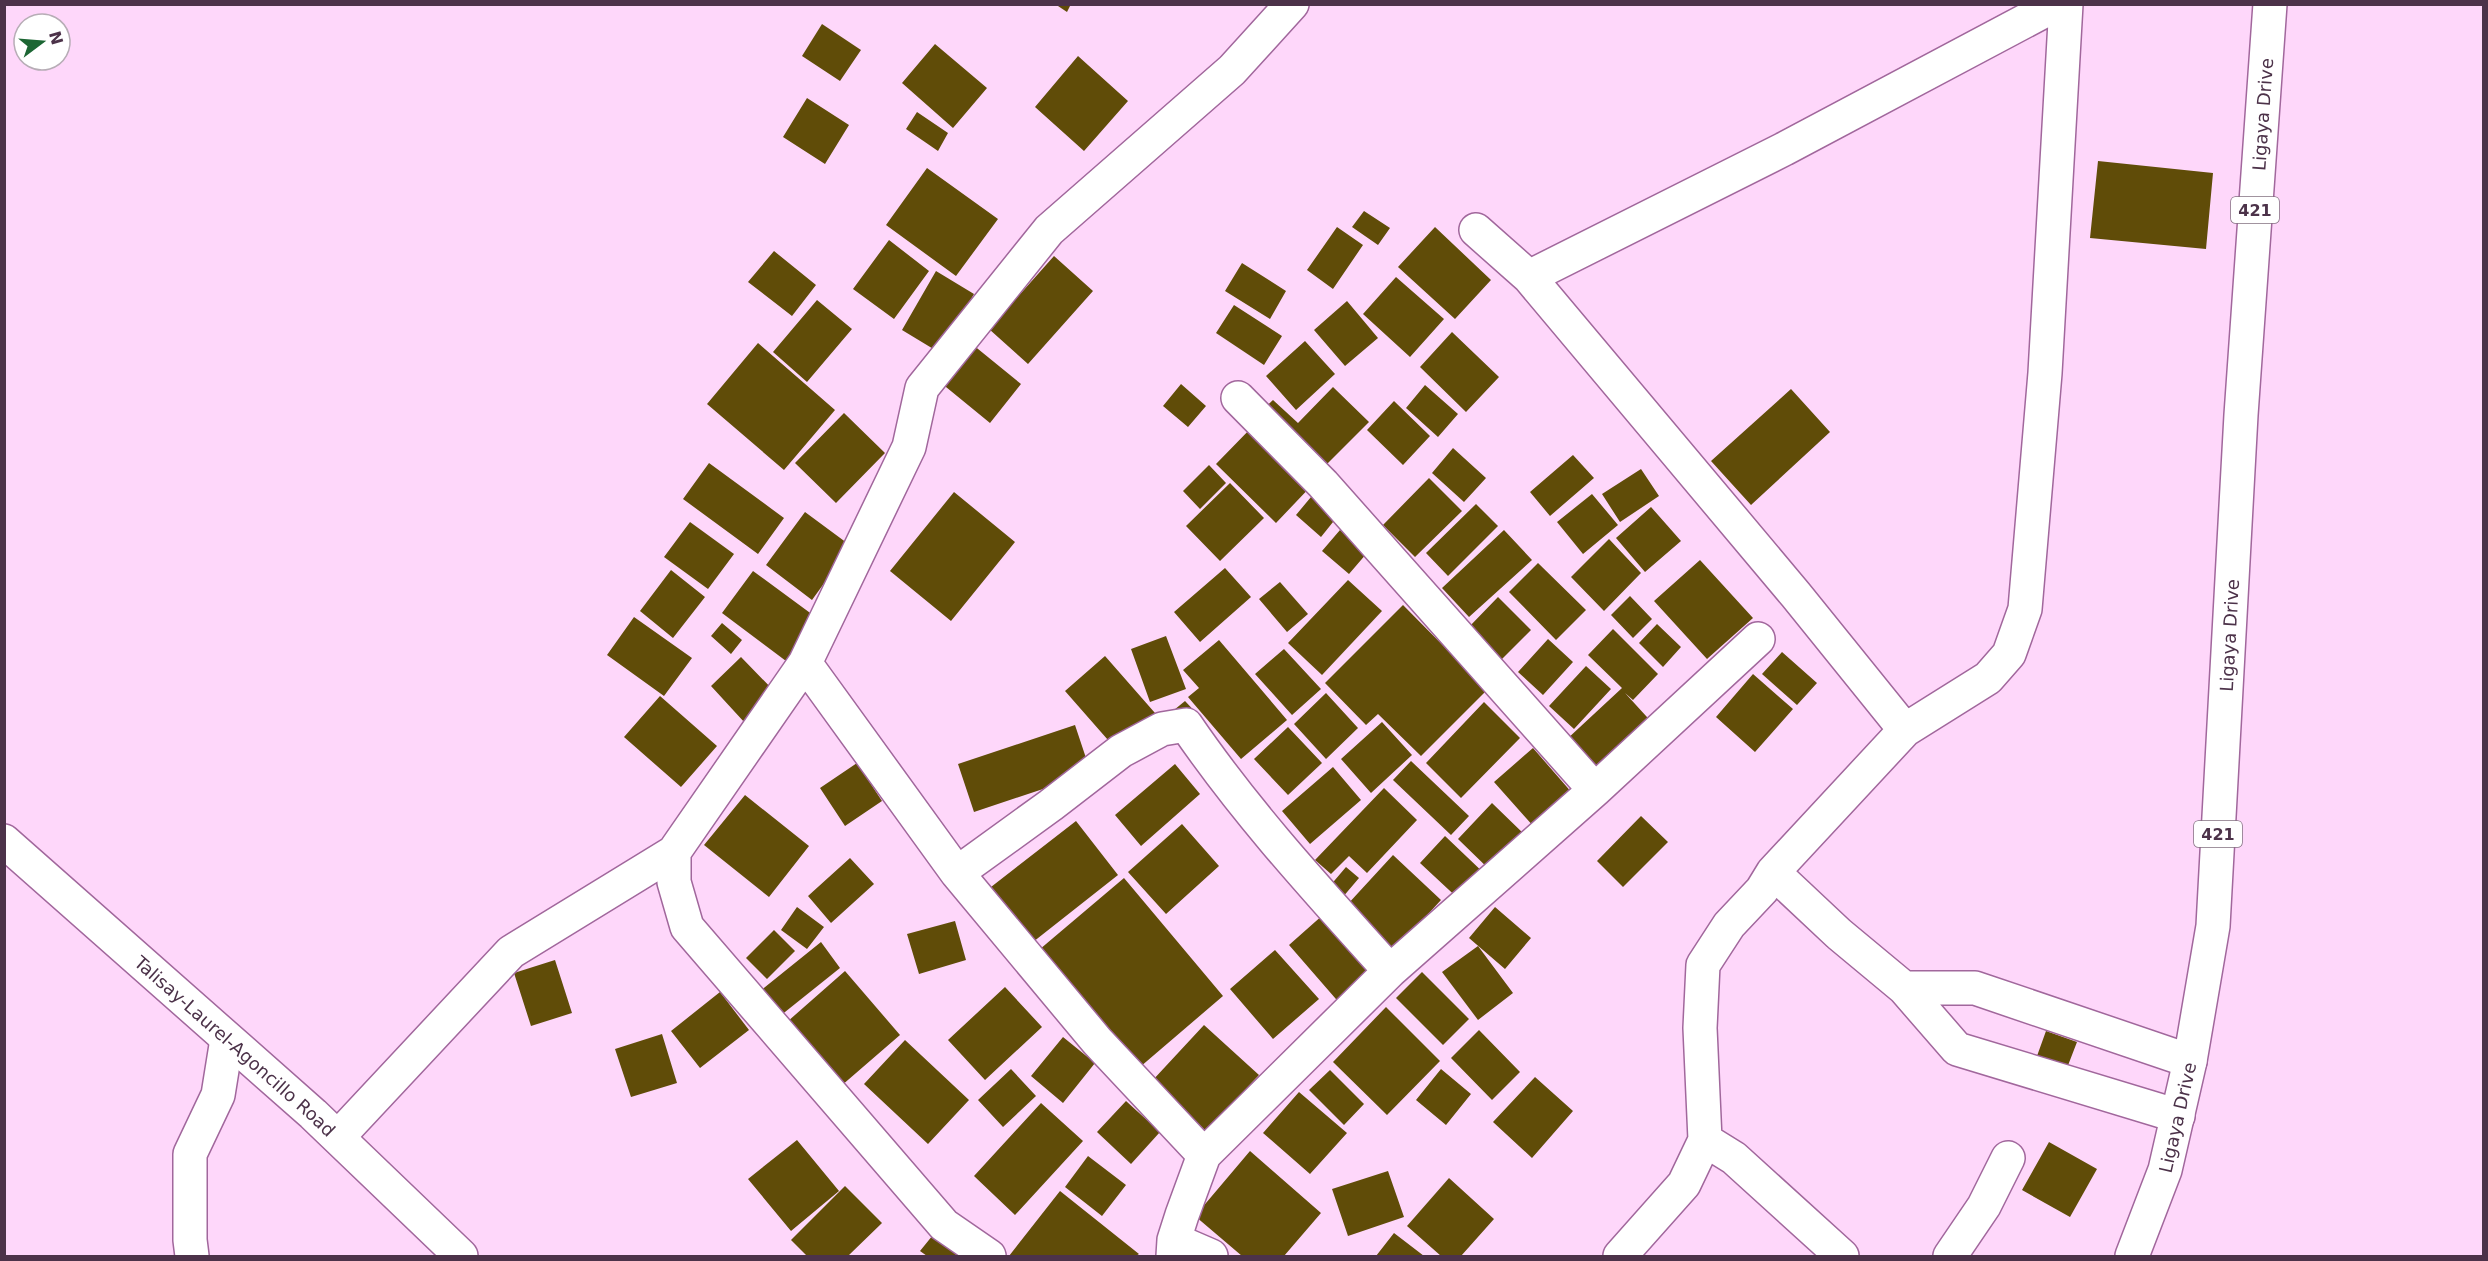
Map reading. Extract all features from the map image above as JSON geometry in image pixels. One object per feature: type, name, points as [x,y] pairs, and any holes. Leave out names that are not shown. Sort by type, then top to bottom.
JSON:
[{"type":"street","points":[[338,1137],[511,952],[674,852],[805,663],[909,447],[922,388],[1049,230],[1232,69],[1292,4]]},
{"type":"street","points":[[1529,277],[1784,149],[2057,4]]},
{"type":"street","points":[[1620,1257],[1684,1184],[1706,1140],[1700,1028],[1703,964],[1729,924],[1762,890],[1773,872],[1905,729],[1988,678],[2009,654],[2025,609],[2045,373],[2066,4]]},
{"type":"street","name":"Ligaya Drive","points":[[2132,1257],[2165,1170],[2190,1062],[2213,926],[2241,415],[2270,4]]},
{"type":"street","points":[[1476,230],[1529,277],[1796,595],[1905,729]]},
{"type":"street","points":[[1238,398],[1323,484],[1595,790]]},
{"type":"street","points":[[1211,1257],[1173,1248],[1204,1155],[1390,971],[1595,790],[1758,639]]},
{"type":"street","points":[[805,663],[957,873],[1097,1041],[1204,1155]]},
{"type":"street","points":[[957,873],[1051,806],[1121,751],[1162,729],[1186,725],[1216,770],[1390,971]]},
{"type":"street","name":"Talisay-Laurel-Agoncillo Road","points":[[4,841],[266,1075],[313,1114],[461,1257]]},
{"type":"street","points":[[674,852],[674,882],[687,927],[944,1225],[989,1257]]},
{"type":"street","points":[[1773,872],[1839,934],[1904,988],[1957,1049],[2178,1116]]},
{"type":"street","points":[[1904,988],[1975,988],[2190,1062]]},
{"type":"street","points":[[192,1257],[190,1154],[218,1095],[227,1039]]},
{"type":"street","points":[[1706,1140],[1734,1158],[1842,1257]]},
{"type":"street","points":[[1950,1257],[1984,1206],[2008,1158]]},
{"type":"building","points":[[1055,4],[1071,4],[1067,12]]},
{"type":"building","points":[[822,24],[861,50],[840,81],[802,56]]},
{"type":"building","points":[[935,44],[987,88],[953,128],[902,83]]},
{"type":"building","points":[[1078,56],[1128,101],[1084,151],[1035,107]]},
{"type":"building","points":[[807,98],[849,125],[825,164],[783,137]]},
{"type":"building","points":[[917,112],[948,133],[938,151],[906,129]]},
{"type":"building","points":[[2098,161],[2213,173],[2206,249],[2090,238]]},
{"type":"building","points":[[927,168],[998,219],[956,276],[886,225]]},
{"type":"building","points":[[1364,211],[1390,228],[1378,245],[1352,227]]},
{"type":"building","points":[[1337,227],[1363,245],[1333,289],[1307,270]]},
{"type":"building","points":[[1435,227],[1491,280],[1455,319],[1398,267]]},
{"type":"building","points":[[889,240],[929,271],[894,319],[853,289]]},
{"type":"building","points":[[774,251],[816,285],[792,316],[748,282]]},
{"type":"building","points":[[1054,256],[1093,291],[1028,364],[989,329]]},
{"type":"building","points":[[1242,263],[1286,291],[1270,319],[1225,291]]},
{"type":"building","points":[[936,271],[974,294],[940,353],[902,330]]},
{"type":"building","points":[[1396,277],[1444,319],[1410,357],[1363,314]]},
{"type":"building","points":[[817,300],[852,329],[807,382],[773,352]]},
{"type":"building","points":[[1347,301],[1378,338],[1345,366],[1314,330]]},
{"type":"building","points":[[1234,305],[1282,336],[1264,365],[1216,333]]},
{"type":"building","points":[[1452,332],[1499,377],[1466,412],[1420,367]]},
{"type":"building","points":[[967,340],[1021,384],[990,423],[935,378]]},
{"type":"building","points":[[1305,341],[1335,374],[1296,410],[1266,376]]},
{"type":"building","points":[[758,343],[835,410],[784,470],[707,404]]},
{"type":"building","points":[[1181,384],[1206,406],[1188,427],[1163,406]]},
{"type":"building","points":[[1425,385],[1458,414],[1438,437],[1406,408]]},
{"type":"building","points":[[1333,387],[1369,422],[1319,472],[1259,413],[1273,400],[1298,423]]},
{"type":"building","points":[[1791,389],[1830,432],[1751,505],[1711,461]]},
{"type":"building","points":[[1394,401],[1430,436],[1403,465],[1367,430]]},
{"type":"building","points":[[844,413],[885,453],[836,503],[795,463]]},
{"type":"building","points":[[1255,424],[1315,482],[1276,523],[1216,464]]},
{"type":"building","points":[[1453,448],[1486,478],[1464,502],[1432,473]]},
{"type":"building","points":[[1573,455],[1594,478],[1550,516],[1530,492]]},
{"type":"building","points":[[709,463],[784,518],[758,554],[683,499]]},
{"type":"building","points":[[1209,465],[1226,483],[1200,509],[1183,491]]},
{"type":"building","points":[[1641,469],[1659,496],[1620,522],[1602,494]]},
{"type":"building","points":[[1429,478],[1462,511],[1415,557],[1383,525]]},
{"type":"building","points":[[1230,483],[1264,518],[1220,561],[1186,526]]},
{"type":"building","points":[[1316,491],[1341,512],[1321,537],[1296,515]]},
{"type":"building","points":[[954,492],[1015,542],[951,621],[890,571]]},
{"type":"building","points":[[1592,494],[1618,525],[1583,554],[1557,522]]},
{"type":"building","points":[[1476,504],[1498,526],[1448,576],[1426,553]]},
{"type":"building","points":[[1651,507],[1681,541],[1645,572],[1616,538]]},
{"type":"building","points":[[805,512],[851,546],[812,600],[766,565]]},
{"type":"building","points":[[690,522],[734,554],[708,589],[664,557]]},
{"type":"building","points":[[1340,530],[1367,553],[1349,574],[1322,551]]},
{"type":"building","points":[[1504,530],[1532,560],[1469,617],[1442,588]]},
{"type":"building","points":[[1609,539],[1641,573],[1604,611],[1571,577]]},
{"type":"building","points":[[1700,560],[1753,618],[1707,659],[1654,601]]},
{"type":"building","points":[[1538,563],[1586,610],[1556,640],[1509,592]]},
{"type":"building","points":[[1225,568],[1251,597],[1200,642],[1174,612]]},
{"type":"building","points":[[671,570],[705,597],[673,638],[640,611]]},
{"type":"building","points":[[753,571],[817,618],[786,661],[722,613]]},
{"type":"building","points":[[1348,580],[1382,611],[1322,675],[1288,643]]},
{"type":"building","points":[[1280,582],[1308,614],[1287,632],[1259,599]]},
{"type":"building","points":[[1630,596],[1652,619],[1633,638],[1611,615]]},
{"type":"building","points":[[1498,597],[1531,630],[1500,661],[1468,628]]},
{"type":"building","points":[[1403,605],[1487,690],[1421,756],[1378,714],[1366,725],[1325,683]]},
{"type":"building","points":[[634,617],[692,658],[664,696],[607,655]]},
{"type":"building","points":[[722,623],[742,640],[731,654],[711,636]]},
{"type":"building","points":[[1657,624],[1681,647],[1663,667],[1639,643]]},
{"type":"building","points":[[1613,629],[1658,674],[1633,700],[1625,693],[1657,728],[1602,779],[1566,740],[1622,688],[1588,655]]},
{"type":"building","points":[[1166,636],[1186,689],[1150,702],[1131,649]]},
{"type":"building","points":[[1548,639],[1573,662],[1543,695],[1518,672]]},
{"type":"building","points":[[1219,640],[1287,720],[1241,759],[1188,697],[1199,688],[1183,670]]},
{"type":"building","points":[[1284,649],[1321,689],[1292,715],[1255,674]]},
{"type":"building","points":[[1782,652],[1817,683],[1797,705],[1762,674]]},
{"type":"building","points":[[1105,656],[1155,713],[1115,748],[1065,691]]},
{"type":"building","points":[[741,657],[776,693],[745,723],[711,686]]},
{"type":"building","points":[[1586,666],[1611,689],[1574,729],[1549,706]]},
{"type":"building","points":[[1753,674],[1793,709],[1755,752],[1716,717]]},
{"type":"building","points":[[1326,693],[1358,728],[1326,759],[1294,724]]},
{"type":"building","points":[[660,696],[717,746],[681,787],[624,737]]},
{"type":"building","points":[[1185,701],[1200,717],[1189,727],[1174,710]]},
{"type":"building","points":[[1484,702],[1520,738],[1461,798],[1426,763]]},
{"type":"building","points":[[1382,722],[1412,755],[1371,793],[1341,759]]},
{"type":"building","points":[[1075,725],[1091,773],[974,812],[958,764]]},
{"type":"building","points":[[1288,727],[1322,763],[1288,795],[1254,759]]},
{"type":"building","points":[[1533,748],[1573,794],[1535,828],[1494,782]]},
{"type":"building","points":[[1411,761],[1469,816],[1451,835],[1393,780]]},
{"type":"building","points":[[857,763],[882,801],[845,826],[820,788]]},
{"type":"building","points":[[1175,764],[1200,794],[1141,846],[1115,815]]},
{"type":"building","points":[[1333,767],[1361,800],[1310,844],[1282,811]]},
{"type":"building","points":[[1384,788],[1417,820],[1367,873],[1349,856],[1331,874],[1315,860]]},
{"type":"building","points":[[745,795],[809,846],[769,897],[704,845]]},
{"type":"building","points":[[1492,803],[1529,839],[1494,874],[1458,839]]},
{"type":"building","points":[[1641,816],[1668,842],[1623,887],[1597,861]]},
{"type":"building","points":[[1076,821],[1118,875],[1033,942],[991,887]]},
{"type":"building","points":[[1182,824],[1219,866],[1166,914],[1128,872]]},
{"type":"building","points":[[1445,836],[1488,877],[1463,903],[1420,863]]},
{"type":"building","points":[[1393,855],[1441,900],[1395,950],[1347,905]]},
{"type":"building","points":[[850,858],[874,884],[831,923],[808,896]]},
{"type":"building","points":[[1346,867],[1359,878],[1342,898],[1329,887]]},
{"type":"building","points":[[1124,878],[1223,996],[1133,1073],[1033,955]]},
{"type":"building","points":[[797,907],[824,927],[807,949],[781,930]]},
{"type":"building","points":[[1495,907],[1531,938],[1505,969],[1469,938]]},
{"type":"building","points":[[1324,914],[1377,975],[1342,1006],[1289,945]]},
{"type":"building","points":[[955,921],[966,960],[919,974],[907,934]]},
{"type":"building","points":[[774,930],[795,951],[767,979],[746,958]]},
{"type":"building","points":[[821,942],[840,968],[780,1016],[760,991]]},
{"type":"building","points":[[1478,946],[1513,993],[1478,1020],[1442,972]]},
{"type":"building","points":[[1275,950],[1319,999],[1273,1039],[1230,989]]},
{"type":"building","points":[[555,960],[572,1013],[531,1026],[514,973]]},
{"type":"building","points":[[845,971],[900,1035],[841,1086],[787,1022]]},
{"type":"building","points":[[1422,972],[1469,1019],[1443,1045],[1396,998]]},
{"type":"building","points":[[1005,987],[1042,1027],[985,1080],[948,1040]]},
{"type":"building","points":[[720,992],[749,1030],[700,1068],[671,1031]]},
{"type":"building","points":[[1386,1007],[1440,1061],[1387,1115],[1333,1062]]},
{"type":"building","points":[[1204,1025],[1259,1075],[1206,1131],[1152,1081]]},
{"type":"building","points":[[1479,1030],[1520,1072],[1492,1100],[1451,1058]]},
{"type":"building","points":[[2046,1031],[2077,1042],[2067,1068],[2037,1056]]},
{"type":"building","points":[[662,1034],[677,1083],[631,1097],[615,1049]]},
{"type":"building","points":[[1063,1037],[1095,1063],[1063,1103],[1031,1076]]},
{"type":"building","points":[[905,1040],[969,1100],[928,1144],[864,1084]]},
{"type":"building","points":[[1011,1069],[1036,1096],[1003,1127],[978,1100]]},
{"type":"building","points":[[1441,1069],[1471,1094],[1446,1125],[1416,1100]]},
{"type":"building","points":[[1330,1070],[1364,1104],[1344,1125],[1309,1090]]},
{"type":"building","points":[[1535,1077],[1573,1111],[1532,1158],[1493,1122]]},
{"type":"building","points":[[1299,1092],[1347,1133],[1310,1174],[1263,1133]]},
{"type":"building","points":[[1126,1101],[1160,1132],[1131,1164],[1097,1132]]},
{"type":"building","points":[[1041,1103],[1083,1141],[1015,1215],[974,1176]]},
{"type":"building","points":[[797,1140],[839,1191],[791,1231],[748,1179]]},
{"type":"building","points":[[2049,1142],[2097,1169],[2070,1217],[2022,1190]]},
{"type":"building","points":[[1250,1151],[1321,1213],[1284,1256],[1242,1256],[1195,1216]]},
{"type":"building","points":[[1088,1156],[1126,1185],[1102,1216],[1065,1187]]},
{"type":"building","points":[[1388,1171],[1404,1217],[1348,1236],[1332,1189]]},
{"type":"building","points":[[1449,1178],[1494,1219],[1461,1256],[1441,1256],[1407,1226]]},
{"type":"building","points":[[845,1186],[882,1223],[848,1256],[807,1256],[791,1240]]},
{"type":"building","points":[[1060,1191],[1139,1254],[1136,1256],[1009,1256]]},
{"type":"building","points":[[937,1230],[965,1256],[927,1256],[920,1251]]},
{"type":"building","points":[[1394,1233],[1424,1256],[1376,1256]]}]
